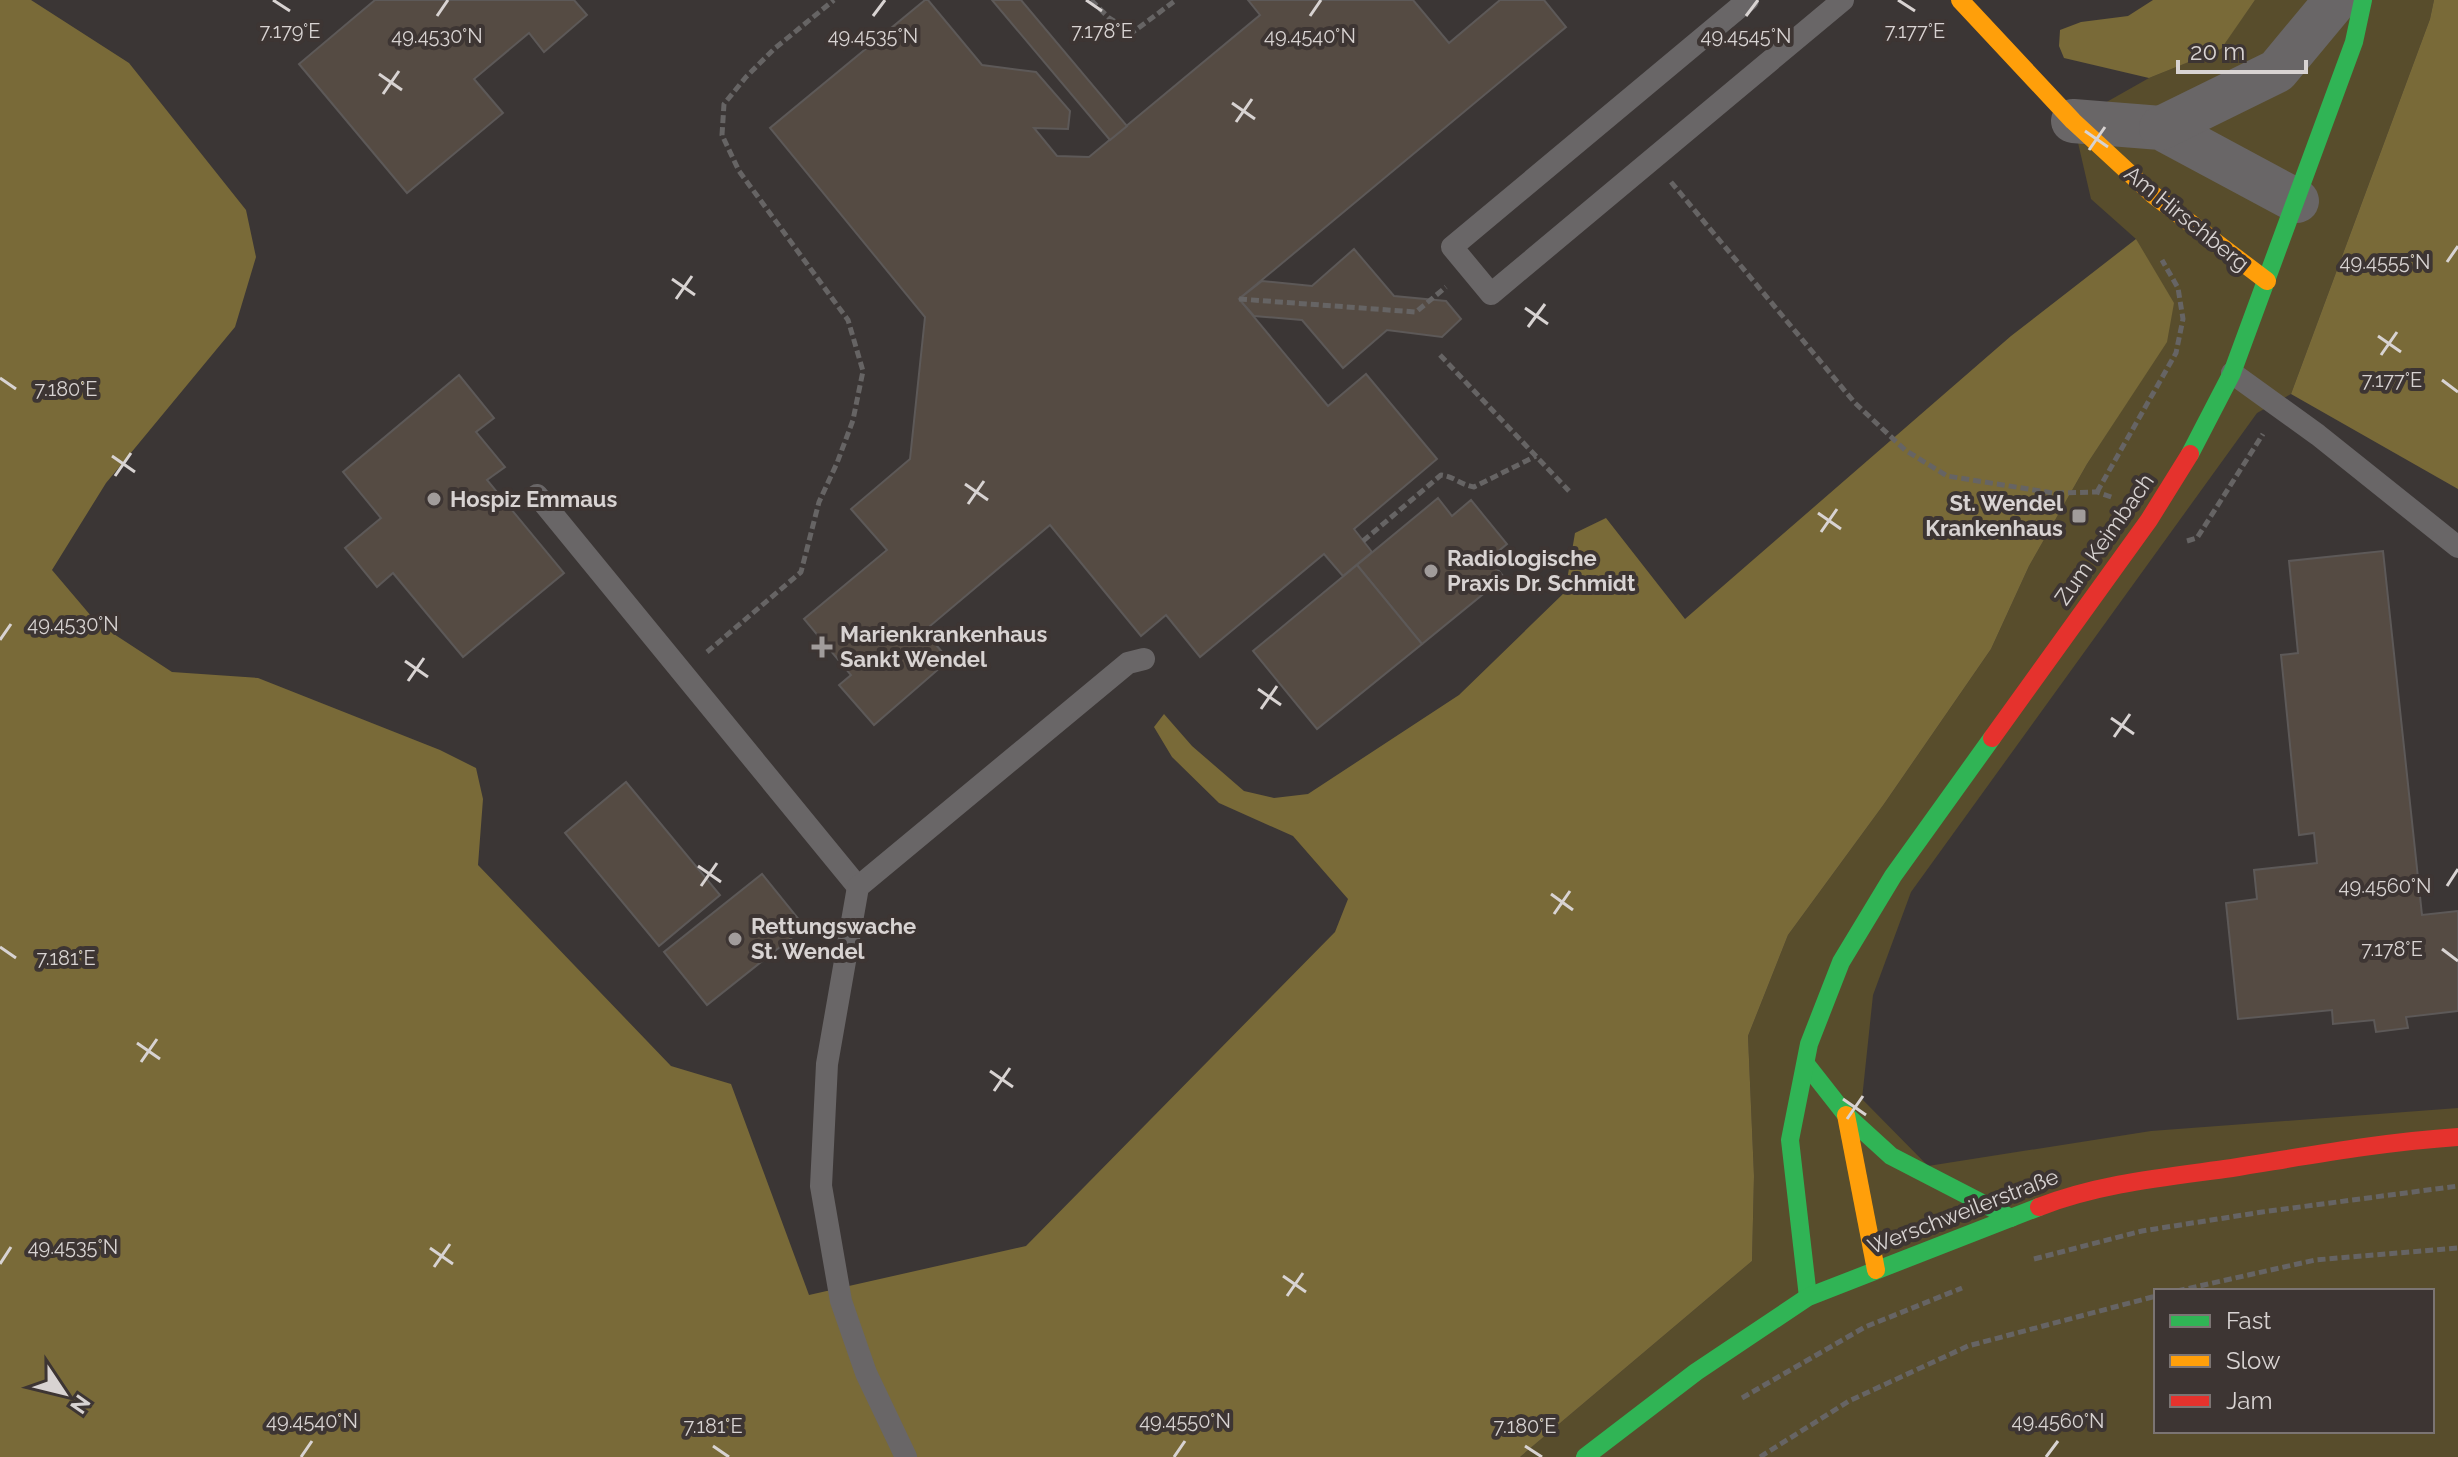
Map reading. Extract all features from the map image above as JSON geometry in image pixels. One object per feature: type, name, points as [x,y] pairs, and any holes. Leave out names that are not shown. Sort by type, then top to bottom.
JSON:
[{"type":"street","name":"Am Hirschberg","points":[[1960,0],[2073,121],[2152,194],[2267,281]]},
{"type":"street","points":[[2161,128],[2277,71],[2336,0]]},
{"type":"street","name":"Zum Keimbach","points":[[1808,1297],[1790,1140],[1809,1044],[1841,962],[1893,876],[2149,520],[2199,440],[2232,373],[2297,201],[2354,42],[2363,0]]},
{"type":"street","points":[[2073,121],[2161,128],[2297,201]]},
{"type":"street","points":[[1806,1064],[1846,1115],[1891,1156],[2011,1218]]},
{"type":"street","points":[[1846,1115],[1876,1270]]},
{"type":"street","name":"Werschweilerstraße","points":[[1585,1457],[1696,1372],[1808,1297],[2072,1194],[2413,1140],[2458,1137]]},
{"type":"lane","points":[[1748,0],[1452,247],[1491,294],[1843,0]]},
{"type":"lane","points":[[2232,373],[2318,435],[2458,547]]},
{"type":"lane","points":[[537,495],[858,887]]},
{"type":"lane","points":[[906,1457],[866,1373],[841,1301],[821,1186],[827,1064],[858,887],[1128,663],[1144,659]]},
{"type":"path","points":[[682,672],[801,572],[819,502],[853,420],[863,371],[848,320],[739,171],[722,135],[724,104],[774,49],[834,0]]},
{"type":"path","points":[[1091,0],[1109,18],[1133,32],[1176,0]]},
{"type":"path","points":[[1652,159],[1855,403],[1905,450],[1947,476],[2053,493],[2097,492],[2117,499],[2184,542],[2197,538],[2264,433],[2273,429],[2300,436],[2318,435]]},
{"type":"path","points":[[2097,492],[2176,353],[2183,319],[2178,288],[2160,256]]},
{"type":"path","points":[[1440,355],[1569,491]]},
{"type":"path","points":[[1363,541],[1441,475],[1474,487],[1536,456]]},
{"type":"path","points":[[2032,1260],[2142,1231],[2458,1186]]},
{"type":"path","points":[[2186,1289],[2315,1260],[2458,1248]]},
{"type":"path","points":[[1738,1401],[1865,1327],[1976,1282]]},
{"type":"path","points":[[1760,1457],[1849,1401],[1968,1346],[2154,1297]]},
{"type":"shaded area","points":[[0,0],[31,0],[129,63],[246,210],[256,257],[235,327],[106,483],[52,570],[97,623],[172,672],[258,678],[440,750],[476,768],[483,799],[478,865],[671,1066],[731,1084],[809,1295],[1026,1246],[1335,932],[1348,899],[1293,836],[1219,803],[1172,757],[1154,727],[1164,714],[1192,746],[1244,791],[1274,798],[1308,794],[1459,695],[1565,592],[1575,533],[1606,518],[1685,619],[2011,336],[2136,239],[2174,303],[2167,342],[2087,464],[2029,566],[1991,649],[1884,804],[1788,935],[1748,1036],[1754,1176],[1752,1261],[1520,1457],[0,1457]]},
{"type":"shaded area","points":[[2153,0],[2255,0],[2221,49],[2149,78],[2064,58],[2059,46],[2060,30],[2081,22],[2128,16]]},
{"type":"shaded area","points":[[2255,0],[2434,0],[2430,19],[2291,394],[2257,413],[1911,892],[1873,995],[1862,1099],[1928,1166],[2151,1131],[2458,1108],[2458,1457],[1520,1457],[1752,1261],[1754,1176],[1748,1036],[1788,935],[1884,804],[1991,649],[2029,566],[2087,464],[2166,342],[2136,239],[2091,199],[2073,121],[2149,78],[2220,49]]},
{"type":"shaded area","points":[[2434,0],[2458,0],[2458,489],[2291,394],[2430,19]]},
{"type":"building","points":[[375,0],[574,0],[587,15],[544,52],[529,33],[474,79],[503,113],[407,193],[299,64]]},
{"type":"building","points":[[925,0],[982,65],[1036,72],[1070,111],[1068,129],[1034,128],[1057,156],[1089,157],[1260,15],[1248,0],[1413,0],[1449,43],[1500,0],[1544,0],[1566,27],[1239,299],[1328,406],[1366,374],[1437,459],[1354,529],[1372,552],[1343,576],[1324,554],[1200,657],[1166,615],[1141,636],[1050,525],[924,631],[949,660],[874,725],[839,685],[851,675],[804,619],[887,550],[851,509],[910,459],[925,317],[770,128]]},
{"type":"building","points":[[992,0],[1021,0],[1127,126],[1110,140]]},
{"type":"building","points":[[1354,249],[1394,296],[1446,301],[1461,319],[1442,337],[1387,330],[1343,368],[1302,320],[1254,316],[1239,299],[1262,281],[1312,286]]},
{"type":"building","name":"Hospiz Emmaus","points":[[459,375],[494,418],[476,432],[505,467],[487,480],[564,573],[463,657],[393,573],[377,587],[345,548],[381,518],[343,472]]},
{"type":"building","name":"Radiologische Praxis Dr. Schmidt","points":[[1438,498],[1452,516],[1471,500],[1507,544],[1489,559],[1504,577],[1422,644],[1357,565]]},
{"type":"building","points":[[2383,551],[2422,915],[2458,911],[2458,1011],[2406,1017],[2408,1028],[2376,1032],[2374,1020],[2333,1024],[2332,1010],[2238,1019],[2226,903],[2257,899],[2254,870],[2317,863],[2314,833],[2299,835],[2281,655],[2298,653],[2289,561]]},
{"type":"building","points":[[1357,565],[1422,644],[1317,729],[1253,651]]},
{"type":"building","points":[[626,782],[720,895],[659,946],[565,833]]},
{"type":"building","name":"Rettungswache St. Wendel","points":[[762,874],[805,927],[707,1005],[664,952]]},
{"type":"traffic: fast","points":[[2190,454],[2232,373],[2354,42],[2363,0]]},
{"type":"traffic: fast","points":[[1808,1297],[1790,1140],[1809,1044],[1841,962],[1893,876],[1992,738]]},
{"type":"traffic: fast","points":[[1806,1064],[1846,1115],[1891,1156],[2011,1218]]},
{"type":"traffic: fast","points":[[1585,1457],[1696,1372],[1808,1297],[2039,1207]]},
{"type":"traffic: slow","points":[[1960,0],[2073,121],[2152,194],[2267,281]]},
{"type":"traffic: slow","points":[[1846,1115],[1876,1270]]},
{"type":"traffic: jam","points":[[1992,738],[2149,520],[2190,454]]},
{"type":"traffic: jam","points":[[2039,1207],[2086,1192],[2134,1182],[2373,1146],[2458,1137]]},
{"type":"place","name":"Hospiz Emmaus","points":[[434,499]]},
{"type":"place","name":"St. Wendel Krankenhaus","points":[[2079,516]]},
{"type":"place","name":"Radiologische Praxis Dr. Schmidt","points":[[1431,571]]},
{"type":"place","name":"Marienkrankenhaus Sankt Wendel","points":[[822,647]]},
{"type":"place","name":"Rettungswache St. Wendel","points":[[735,939]]}]
